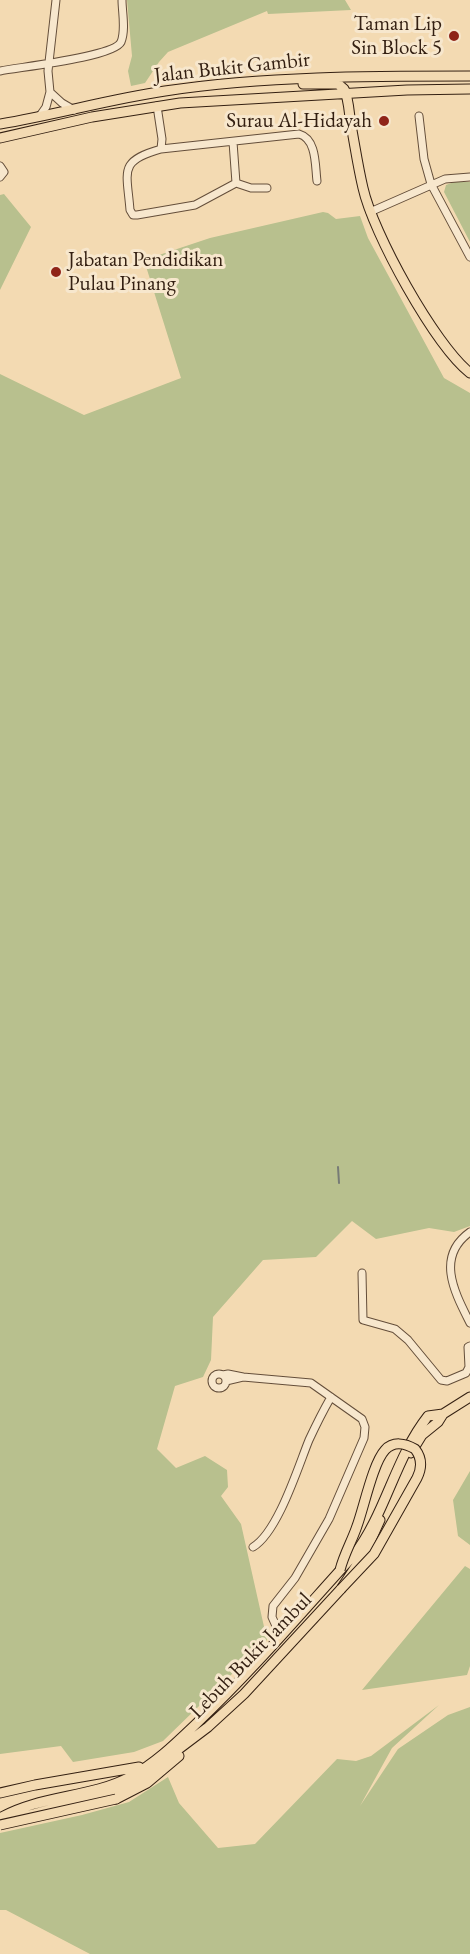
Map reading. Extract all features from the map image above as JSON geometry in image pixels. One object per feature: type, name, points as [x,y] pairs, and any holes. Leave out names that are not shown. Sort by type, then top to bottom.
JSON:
[{"type":"main road","name":"Jalan Bukit Gambir","points":[[0,124],[163,91],[297,78],[372,75],[470,76]]},
{"type":"main road","points":[[346,94],[350,85],[372,75]]},
{"type":"main road","points":[[297,78],[303,84],[338,84],[346,94],[360,175],[370,212],[387,248],[425,314],[451,354],[470,373]]},
{"type":"main road","name":"Jalan Bukit Gambir","points":[[0,138],[92,117],[190,103],[407,90],[470,89]]},
{"type":"main road","name":"Lebuh Bukit Jambul","points":[[0,1818],[23,1808],[112,1786],[133,1776],[173,1745],[227,1695],[354,1555],[366,1536],[408,1444],[428,1416],[443,1414],[470,1397]]},
{"type":"main road","name":"Lebuh Bukit Jambul","points":[[0,1826],[25,1814],[115,1792],[131,1785],[208,1727],[244,1694],[341,1589],[366,1551],[392,1489],[412,1451],[422,1435],[438,1422],[443,1414]]},
{"type":"main road","points":[[340,1570],[383,1451],[394,1444],[405,1444],[415,1449],[420,1458],[420,1471],[417,1478],[374,1554],[341,1589]]},
{"type":"main road","points":[[0,1826],[116,1799],[147,1783],[165,1770],[208,1727]]},
{"type":"main road","points":[[0,1793],[35,1785],[131,1770],[150,1764]]},
{"type":"street","points":[[38,118],[46,106],[50,92],[49,63],[56,0]]},
{"type":"street","points":[[0,71],[108,52],[117,47],[123,31],[122,0]]},
{"type":"street","points":[[50,92],[62,104],[74,110]]},
{"type":"street","points":[[154,107],[162,139],[161,150]]},
{"type":"street","points":[[419,116],[424,159],[431,184],[470,257]]},
{"type":"street","points":[[267,188],[251,188],[236,183],[195,205],[133,215],[130,210],[127,171],[129,164],[140,155],[161,150],[299,134],[307,136],[311,142],[317,182]]},
{"type":"street","points":[[233,142],[236,183]]},
{"type":"street","points":[[0,166],[4,172],[0,177]]},
{"type":"street","points":[[370,212],[445,179],[470,177]]},
{"type":"street","points":[[470,1232],[455,1249],[450,1271],[453,1287],[470,1323]]},
{"type":"street","points":[[362,1273],[363,1320],[395,1329],[408,1340],[441,1380],[447,1381],[466,1373],[469,1367],[468,1347],[470,1346]]},
{"type":"street","points":[[224,1378],[228,1374],[305,1381],[315,1385],[362,1419],[365,1427],[363,1438],[329,1519],[295,1578],[273,1606],[272,1617],[276,1626],[285,1630]]},
{"type":"street","points":[[253,1547],[260,1543],[282,1507],[310,1437],[331,1397]]},
{"type":"green space","points":[[127,0],[345,0],[351,10],[268,14],[267,11],[168,52],[145,83],[131,86],[128,71],[132,56]]},
{"type":"green space","points":[[454,182],[470,182],[470,242],[444,192],[446,185]]},
{"type":"green space","points":[[4,194],[31,227],[0,290],[0,195]]},
{"type":"green space","points":[[323,212],[336,219],[360,216],[368,238],[444,378],[470,393],[470,1226],[454,1232],[429,1228],[376,1239],[352,1221],[316,1257],[263,1260],[213,1317],[211,1360],[203,1377],[175,1386],[157,1449],[176,1468],[205,1456],[227,1470],[228,1487],[221,1496],[241,1524],[267,1640],[163,1741],[134,1752],[73,1762],[61,1746],[0,1754],[0,374],[84,415],[181,378],[144,260],[210,238]]},
{"type":"green space","points":[[470,1471],[470,1545],[458,1536],[453,1500]]},
{"type":"green space","points":[[465,1566],[470,1569],[470,1666],[467,1675],[362,1690]]},
{"type":"green space","points":[[439,1705],[392,1748],[360,1806],[398,1749],[448,1715],[470,1707],[470,1954],[90,1954],[6,1910],[0,1910],[0,1833],[129,1802],[168,1777],[179,1803],[218,1848],[255,1844],[337,1759],[356,1761],[371,1756]]},
{"type":"waterway","points":[[338,1167],[339,1183]]},
{"type":"place","name":"Taman Lip Sin Block 5","points":[[454,36]]},
{"type":"place","name":"Surau Al-Hidayah","points":[[384,121]]},
{"type":"place","name":"Jabatan Pendidikan Pulau Pinang","points":[[56,272]]}]
